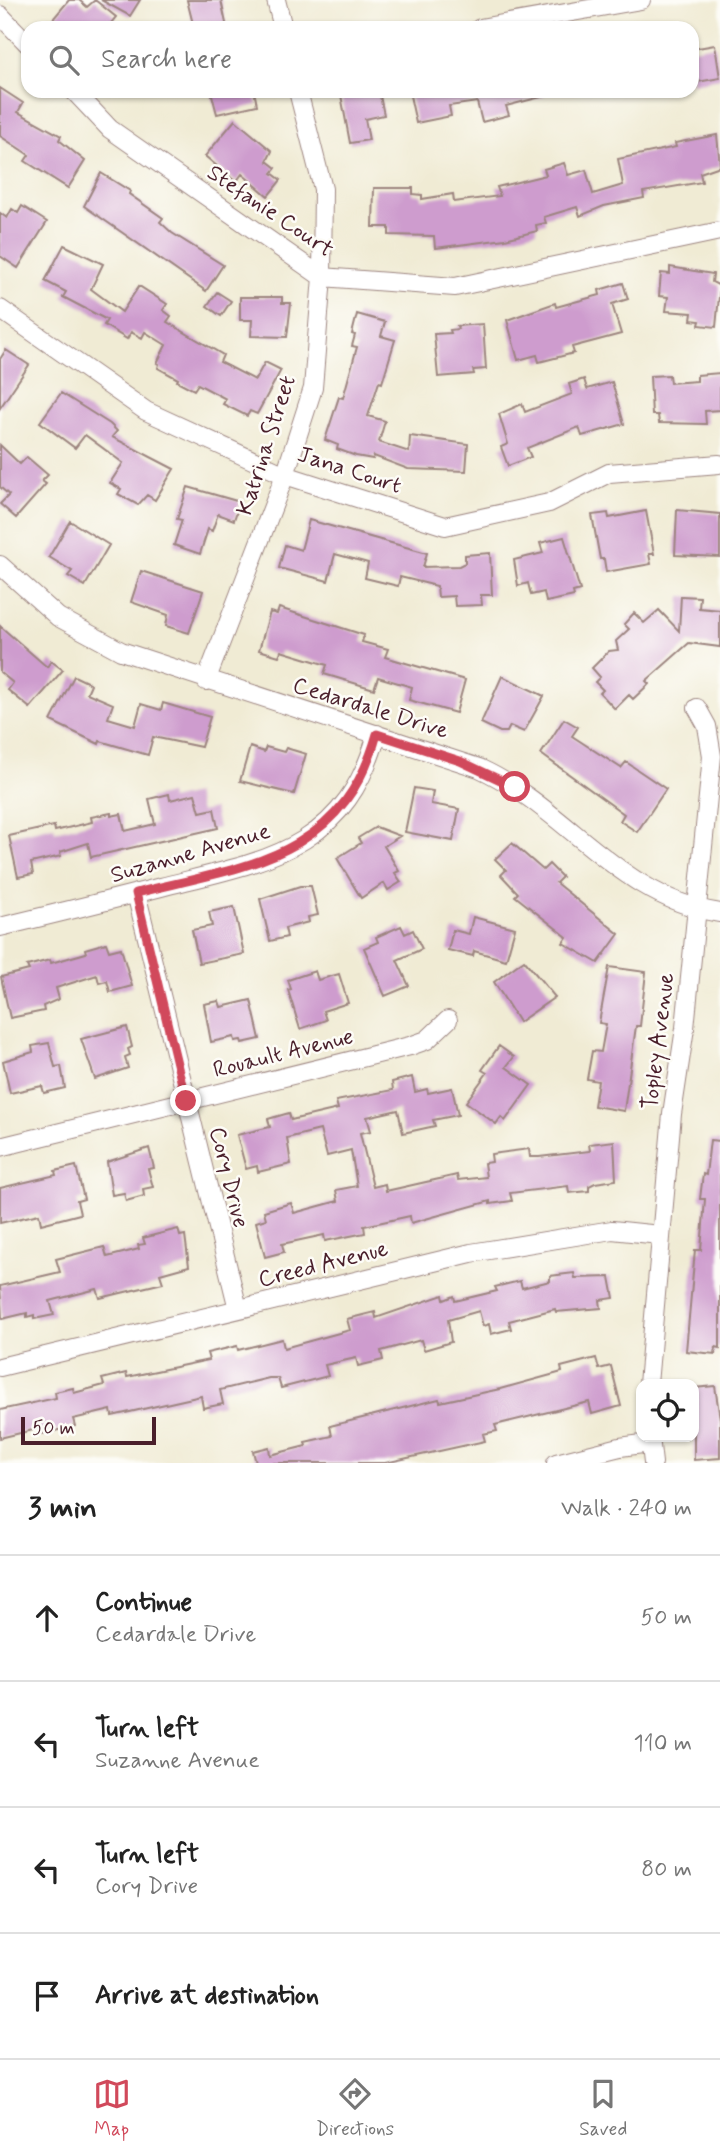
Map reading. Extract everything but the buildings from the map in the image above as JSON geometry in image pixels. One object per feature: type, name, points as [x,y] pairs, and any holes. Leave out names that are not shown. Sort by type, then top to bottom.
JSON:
[{"type":"street","points":[[276,0],[281,21]]},
{"type":"street","points":[[520,21],[641,0]]},
{"type":"street","points":[[0,15],[21,37]]},
{"type":"street","name":"Stefanie Court","points":[[81,98],[110,129],[323,277],[455,287],[720,232]]},
{"type":"street","name":"Katrina Street","points":[[206,681],[285,475],[313,388],[323,277],[323,189],[300,98]]},
{"type":"street","name":"Jana Court","points":[[0,309],[146,411],[285,475],[445,526],[549,503],[609,473],[719,464]]},
{"type":"street","name":"Cedardale Drive","points":[[0,565],[41,604],[77,629],[145,661],[377,734],[497,776],[550,811],[633,881],[697,908],[720,913]]},
{"type":"street","name":"Topley Avenue","points":[[648,1379],[660,1235],[697,908],[712,747],[707,726],[697,708]]},
{"type":"street","name":"Suzanne Avenue","points":[[0,927],[257,862],[300,843],[326,823],[349,800],[365,774],[377,734]]},
{"type":"street","name":"Cory Drive","points":[[136,893],[238,1308]]},
{"type":"street","name":"Rouault Avenue","points":[[0,1147],[419,1043],[435,1034],[448,1020]]},
{"type":"street","name":"Creed Avenue","points":[[0,1367],[498,1247],[612,1230],[660,1235]]},
{"type":"street","points":[[556,1463],[641,1442]]},
{"type":"street","points":[[650,1442],[653,1463]]},
{"type":"route","points":[[186,1101],[136,893],[242,867],[300,843],[326,823],[349,800],[365,774],[377,734],[479,768],[515,787]]}]
